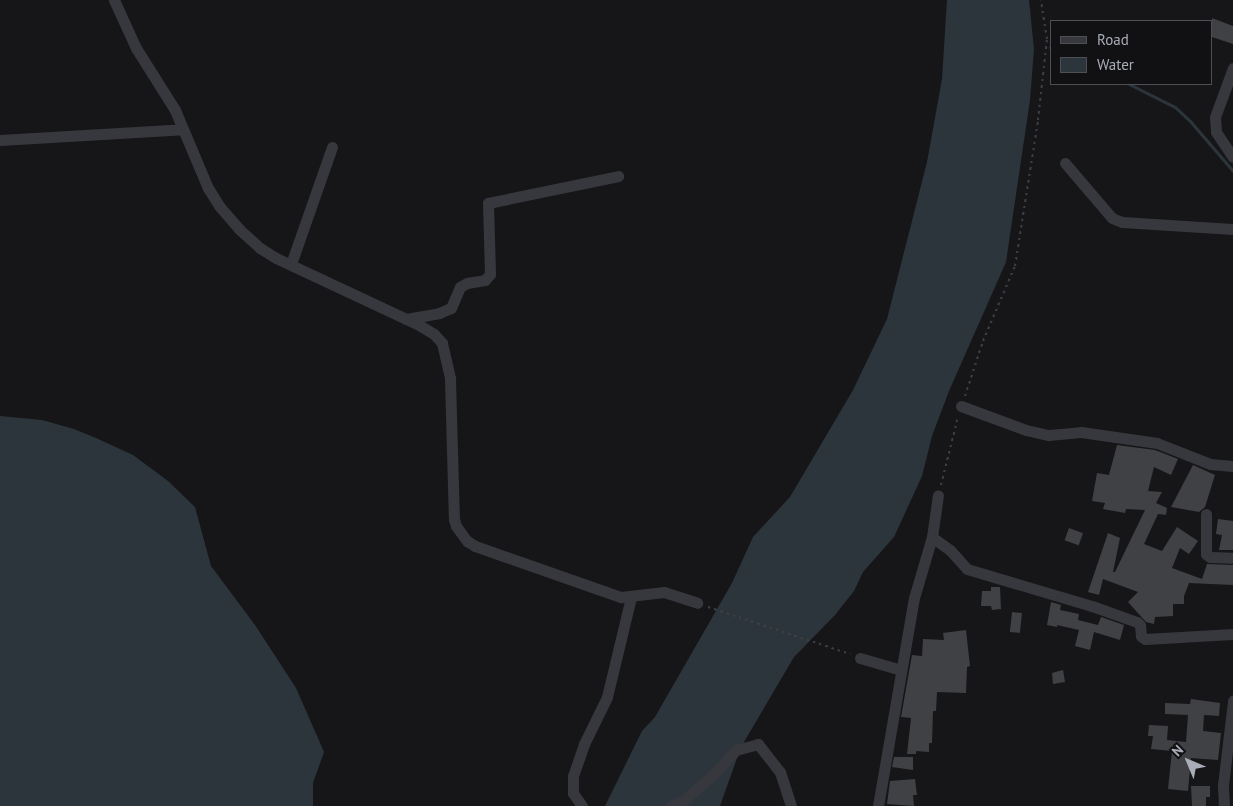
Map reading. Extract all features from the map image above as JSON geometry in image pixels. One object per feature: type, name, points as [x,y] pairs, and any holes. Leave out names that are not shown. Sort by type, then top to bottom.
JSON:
[{"type":"street","points":[[114,0],[136,48],[175,110],[208,188],[220,206],[260,248],[406,319],[434,334],[442,343],[447,356],[450,379],[454,519],[461,533],[476,546],[610,594],[631,597],[664,592],[697,603]]},
{"type":"street","points":[[1233,68],[1215,117],[1216,132],[1233,157]]},
{"type":"street","points":[[0,140],[183,128]]},
{"type":"street","points":[[292,264],[332,147]]},
{"type":"street","points":[[1065,163],[1112,218],[1122,222],[1233,229]]},
{"type":"street","points":[[406,319],[439,313],[451,308],[460,287],[467,282],[485,280],[490,274],[488,202],[618,176]]},
{"type":"street","points":[[961,406],[1048,436],[1081,432],[1157,443],[1210,464],[1233,466]]},
{"type":"street","points":[[878,806],[914,598],[932,538],[938,495]]},
{"type":"street","points":[[1206,514],[1206,554],[1210,557],[1233,558]]},
{"type":"street","points":[[932,538],[941,542],[967,569],[1092,606],[1137,622],[1144,639],[1233,634]]},
{"type":"street","points":[[582,806],[573,793],[572,776],[584,744],[606,697],[631,597]]},
{"type":"street","points":[[860,658],[901,670]]},
{"type":"street","points":[[1224,806],[1223,785],[1233,700]]},
{"type":"street","points":[[671,806],[684,800],[716,772],[736,750],[758,744],[780,772],[791,806]]},
{"type":"path","points":[[938,495],[961,406],[982,342],[1015,266],[1038,120],[1047,39],[1041,0]]},
{"type":"path","points":[[697,603],[860,658]]},
{"type":"water","points":[[947,0],[1029,0],[1034,49],[1030,100],[1006,262],[949,391],[932,436],[922,476],[894,537],[863,572],[854,591],[835,615],[794,657],[741,747],[720,806],[605,806],[642,731],[655,717],[732,583],[753,537],[790,497],[853,390],[887,319],[927,162],[942,79]]},
{"type":"water","points":[[0,416],[42,420],[74,429],[133,455],[168,481],[195,507],[211,566],[255,625],[296,688],[324,752],[313,783],[313,806],[0,806]]},
{"type":"building","points":[[1212,18],[1233,26],[1233,44],[1213,37]]},
{"type":"building","points":[[1117,445],[1155,450],[1178,459],[1171,475],[1154,467],[1148,491],[1162,492],[1156,503],[1167,508],[1166,515],[1158,514],[1144,544],[1162,551],[1177,527],[1198,541],[1189,554],[1180,548],[1172,568],[1202,579],[1207,564],[1233,565],[1233,585],[1189,583],[1184,596],[1184,604],[1173,604],[1173,616],[1155,617],[1154,624],[1146,622],[1128,602],[1138,592],[1103,579],[1099,595],[1088,592],[1108,533],[1120,538],[1113,572],[1115,572],[1145,510],[1126,509],[1125,513],[1103,509],[1105,503],[1092,501],[1097,473],[1109,475]]},
{"type":"building","points":[[1193,465],[1215,475],[1205,507],[1199,512],[1171,507]]},
{"type":"building","points":[[1218,519],[1233,521],[1233,550],[1219,550],[1222,535],[1216,534]]},
{"type":"building","points":[[1069,528],[1083,533],[1079,545],[1065,540]]},
{"type":"building","points":[[991,587],[1000,587],[1001,609],[992,610],[991,606],[981,606],[982,591],[991,591]]},
{"type":"building","points":[[1051,602],[1061,605],[1060,610],[1079,614],[1078,620],[1098,625],[1101,617],[1124,625],[1120,640],[1094,632],[1090,650],[1075,646],[1079,630],[1057,625],[1057,627],[1047,625]]},
{"type":"building","points":[[1012,612],[1022,613],[1020,633],[1010,632]]},
{"type":"building","points":[[966,630],[970,666],[967,667],[966,693],[937,692],[936,711],[933,711],[932,743],[929,743],[929,752],[916,751],[916,754],[907,754],[911,718],[901,717],[912,655],[922,656],[923,639],[944,640],[943,633]]},
{"type":"building","points":[[1063,670],[1065,682],[1053,684],[1052,673]]},
{"type":"building","points":[[1191,699],[1220,703],[1219,716],[1204,715],[1203,731],[1221,733],[1218,760],[1191,758],[1188,791],[1168,789],[1172,751],[1151,749],[1153,736],[1148,736],[1149,725],[1168,726],[1167,740],[1186,742],[1188,715],[1165,714],[1165,703],[1190,704]]},
{"type":"building","points":[[894,757],[913,757],[913,770],[892,767]]},
{"type":"building","points":[[915,779],[917,795],[913,795],[914,806],[887,804],[890,781]]},
{"type":"building","points":[[1191,786],[1210,786],[1210,797],[1206,797],[1206,806],[1192,806]]},
{"type":"waterway","points":[[1131,85],[1175,107],[1190,121],[1233,171]]}]
